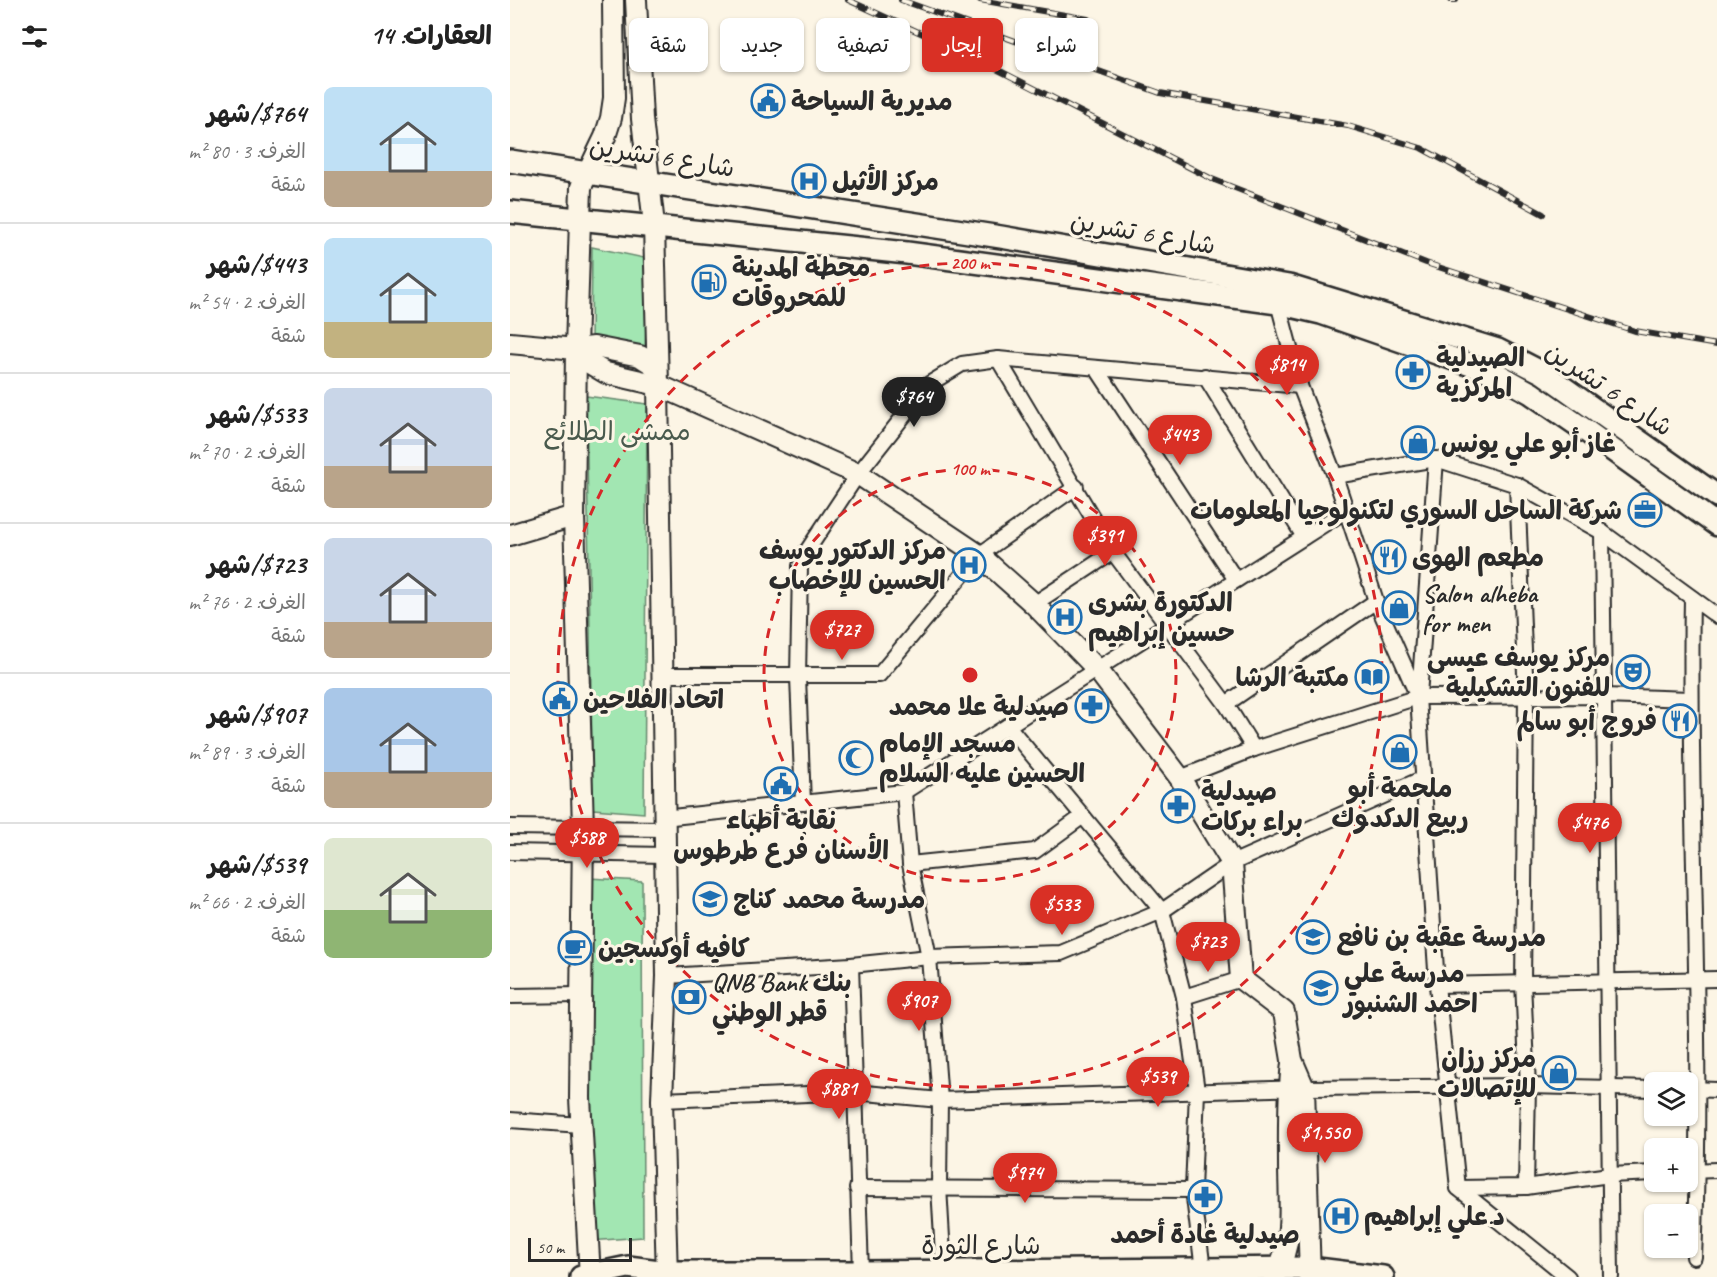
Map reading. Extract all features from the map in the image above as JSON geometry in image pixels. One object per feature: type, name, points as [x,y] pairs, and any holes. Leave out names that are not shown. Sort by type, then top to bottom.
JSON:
[{"type":"main road","name":"شارع 6 تشرين","points":[[510,161],[1092,252],[1289,286],[1498,350],[1543,373],[1717,496]]},
{"type":"main road","name":"شارع 6 تشرين","points":[[510,213],[654,225],[907,253],[1278,303],[1321,312],[1497,374],[1556,410],[1717,525]]},
{"type":"main road","name":"شارع الثورة","points":[[587,1276],[628,1267],[667,1275],[1203,1270],[1309,1272],[1383,1277]]},
{"type":"street","points":[[587,1276],[581,1125],[583,828],[574,516],[576,350],[581,187],[605,137],[611,118],[614,98],[615,39],[613,0]]},
{"type":"street","points":[[636,0],[642,119],[654,225],[658,376],[667,976],[662,1100],[667,1275]]},
{"type":"street","points":[[1278,303],[1300,386],[1335,476],[1376,601],[1418,697]]},
{"type":"street","points":[[510,343],[576,350],[594,347],[632,353],[647,359],[658,376],[858,474],[978,555],[1034,604],[1097,669],[1180,778],[1232,863],[1241,979],[1284,1012],[1297,1089],[1309,1272]]},
{"type":"street","points":[[803,803],[798,677],[800,566],[807,551],[858,474],[929,384],[962,364],[998,358],[1097,369],[1205,376],[1300,386]]},
{"type":"street","points":[[998,358],[1113,552],[1226,704],[1254,749]]},
{"type":"street","points":[[1097,369],[1236,580]]},
{"type":"street","points":[[1205,376],[1304,537]]},
{"type":"street","points":[[1335,476],[1436,459],[1517,485],[1602,532],[1717,616]]},
{"type":"street","points":[[1436,459],[1418,697],[1437,984],[1458,1188],[1568,1277]]},
{"type":"street","points":[[1517,485],[1526,697],[1523,983],[1528,1086],[1526,1186]]},
{"type":"street","points":[[662,675],[798,677],[879,675],[978,555],[1076,487]]},
{"type":"street","points":[[510,827],[583,828],[664,824],[803,803],[904,792],[1345,511]]},
{"type":"street","points":[[510,535],[574,516]]},
{"type":"street","points":[[1602,532],[1611,1277]]},
{"type":"street","points":[[1034,604],[1113,552]]},
{"type":"street","points":[[1692,598],[1690,699],[1695,979],[1692,1072]]},
{"type":"street","points":[[1226,704],[1376,601]]},
{"type":"street","points":[[1180,778],[1254,749],[1418,697],[1604,696],[1690,699]]},
{"type":"street","points":[[1008,726],[1162,911],[1184,997],[1197,1091],[1193,1190],[1203,1270]]},
{"type":"street","points":[[667,976],[851,965],[929,957],[1061,953],[1162,911],[1232,863],[1424,778]]},
{"type":"street","points":[[904,792],[910,864],[929,957],[940,1100],[939,1188],[944,1272]]},
{"type":"street","points":[[910,864],[1035,851],[1083,816]]},
{"type":"street","points":[[510,852],[664,855]]},
{"type":"street","points":[[851,965],[861,1272]]},
{"type":"street","points":[[1184,997],[1241,979]]},
{"type":"street","points":[[1437,984],[1717,979]]},
{"type":"street","points":[[510,996],[581,995]]},
{"type":"street","points":[[662,1100],[855,1092],[940,1100],[1197,1091],[1448,1086],[1644,1089]]},
{"type":"street","points":[[1277,1273],[1286,1250],[1289,1225],[1297,1089]]},
{"type":"street","points":[[1698,1089],[1717,1090]]},
{"type":"street","points":[[510,1120],[581,1125]]},
{"type":"street","points":[[1698,1171],[1717,1170]]},
{"type":"street","points":[[1458,1188],[1526,1186],[1609,1174],[1644,1173]]},
{"type":"street","points":[[857,1188],[1193,1190]]},
{"type":"green space","name":"ممشى الطلائع","points":[[592,247],[649,259],[645,349],[591,341]]},
{"type":"green space","name":"ممشى الطلائع","points":[[586,396],[647,404],[644,813],[593,809]]},
{"type":"green space","points":[[588,878],[642,881],[643,1237],[590,1241]]},
{"type":"railway","points":[[848,0],[967,54],[1212,179],[1426,263],[1635,331],[1717,345]]},
{"type":"railway","points":[[901,0],[1160,93],[1348,126],[1421,148],[1543,214]]},
{"type":"railway","points":[[980,0],[1082,18]]},
{"type":"railway","points":[[1451,0],[1456,0]]},
{"type":"place","name":"مديرية السياحة","points":[[768,101]]},
{"type":"place","name":"مركز الأثيل","points":[[809,181]]},
{"type":"place","name":"محطة المدينة للمحروقات","points":[[709,282]]},
{"type":"place","name":"الصيدلية المركزية","points":[[1413,372]]},
{"type":"place","name":"غاز أبو علي يونس","points":[[1418,443]]},
{"type":"place","name":"شركة الساحل السوري لتكنولوجيا المعلومات","points":[[1645,510]]},
{"type":"place","name":"مطعم الهوى","points":[[1389,557]]},
{"type":"place","name":"مركز الدكتور يوسف الحسين للإخصاب","points":[[969,565]]},
{"type":"place","name":"Salon alheba for men","points":[[1399,608]]},
{"type":"place","name":"الدكتورة بشرى حسين إبراهيم","points":[[1065,617]]},
{"type":"place","name":"مركز يوسف عيسى للفنون التشكيلية","points":[[1633,672]]},
{"type":"place","name":"مكتبة الرشا","points":[[1372,677]]},
{"type":"place","name":"اتحاد الفلاحين","points":[[560,699]]},
{"type":"place","name":"صيدلية علا محمد","points":[[1092,706]]},
{"type":"place","name":"فروج أبو سالم","points":[[1680,721]]},
{"type":"place","name":"ملحمة أبو ربيع الدكدوك","points":[[1400,752]]},
{"type":"place","name":"مسجد الإمام الحسين عليه السلام","points":[[856,758]]},
{"type":"place","name":"نقابة أطباء الأسنان فرع طرطوس","points":[[781,784]]},
{"type":"place","name":"صيدلية براء بركات","points":[[1178,806]]},
{"type":"place","name":"مدرسة محمد كناج","points":[[710,899]]},
{"type":"place","name":"مدرسة عقبة بن نافع","points":[[1313,937]]},
{"type":"place","name":"كافيه أوكسجين","points":[[575,948]]},
{"type":"place","name":"مدرسة علي احمد الشنبور","points":[[1321,988]]},
{"type":"place","name":"QNB Bank بنك قطر الوطني","points":[[689,997]]},
{"type":"place","name":"مركز رزان للإتصالات","points":[[1559,1073]]},
{"type":"place","name":"صيدلية غادة أحمد","points":[[1205,1197]]},
{"type":"place","name":"د.علي إبراهيم","points":[[1341,1216]]}]
